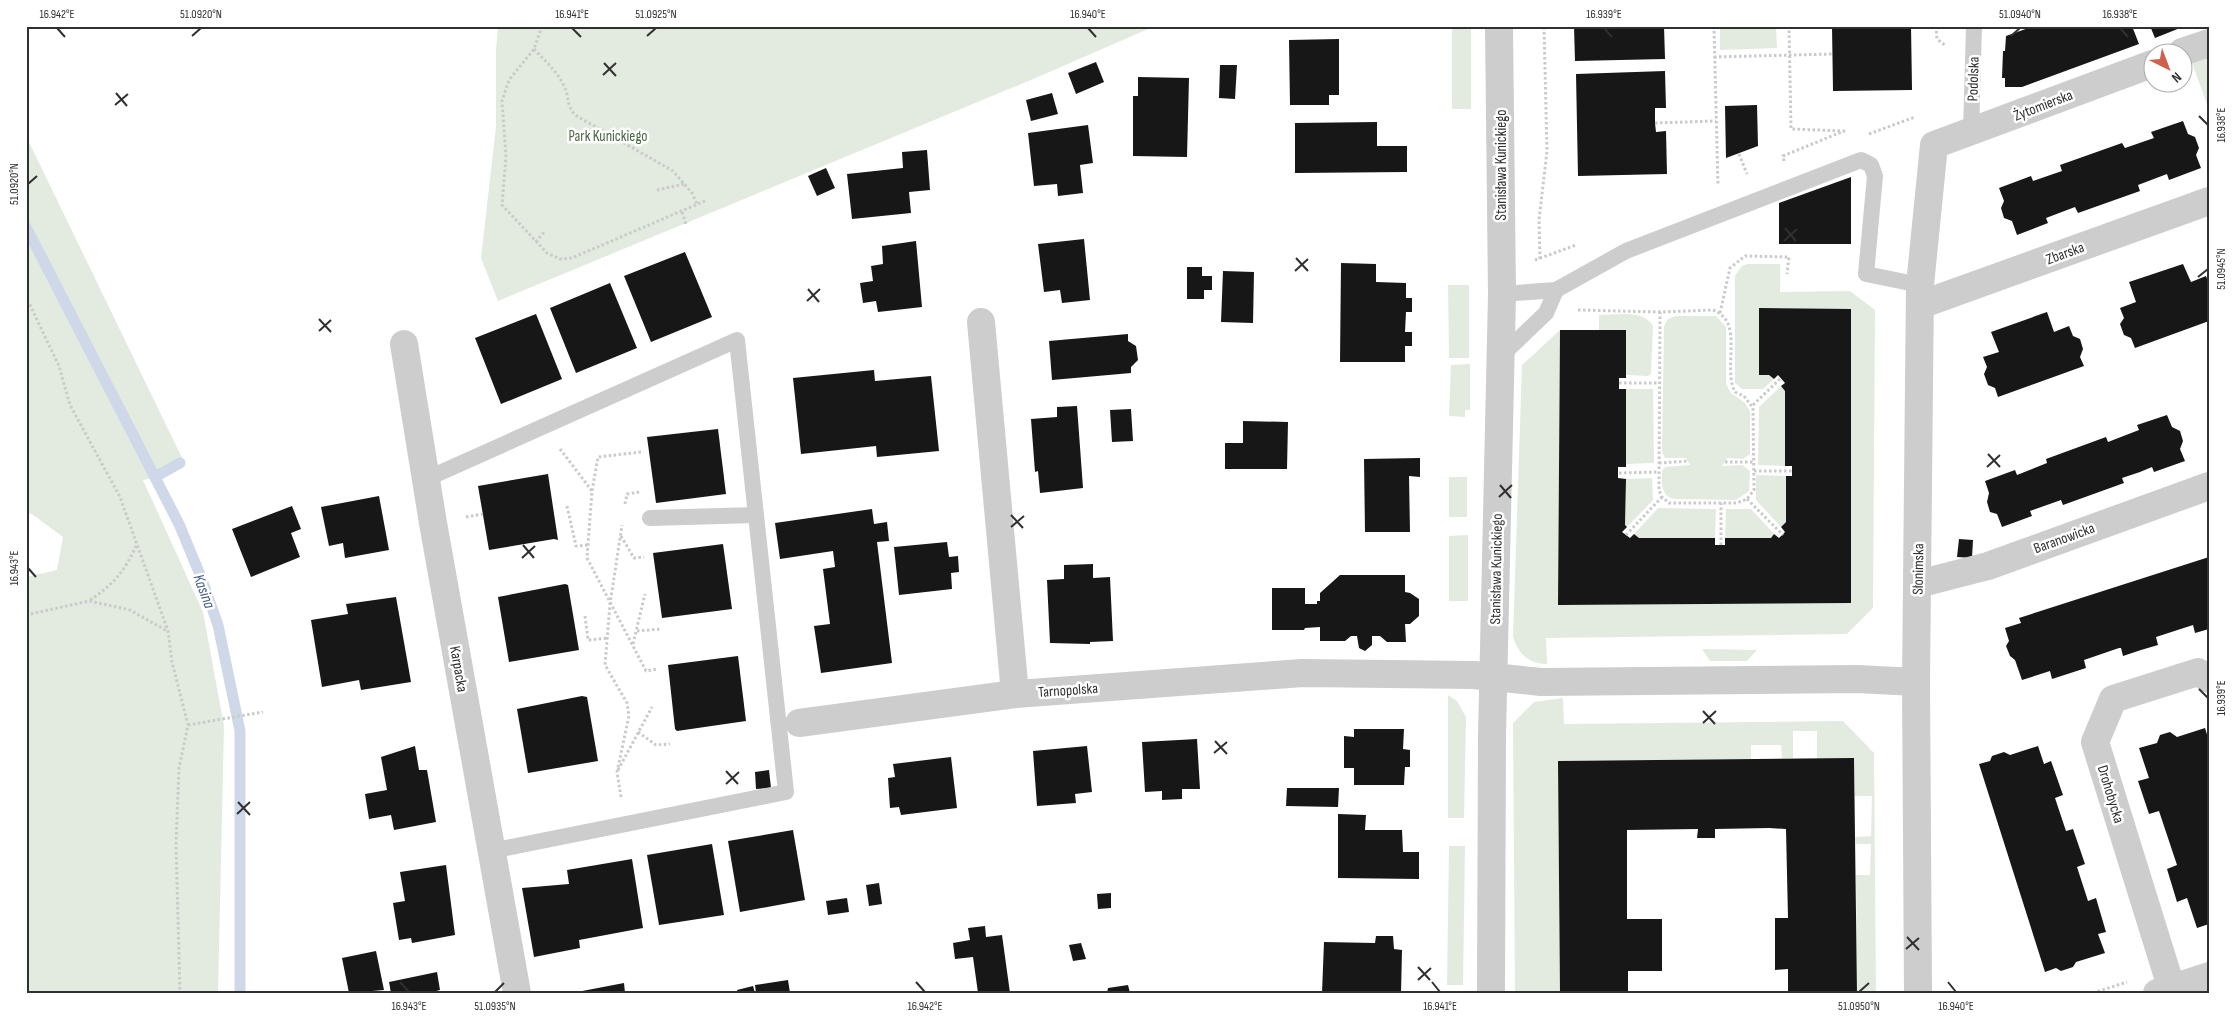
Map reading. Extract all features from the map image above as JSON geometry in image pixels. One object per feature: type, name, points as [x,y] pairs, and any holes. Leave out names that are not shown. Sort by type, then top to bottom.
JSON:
[{"type":"street","name":"Stanisława Kunickiego","points":[[1491,993],[1493,678],[1502,294],[1500,26]]},
{"type":"street","points":[[2192,49],[2209,43]]},
{"type":"street","name":"Żytomierska","points":[[1934,145],[2142,68]]},
{"type":"street","name":"Słonimska","points":[[1918,993],[1916,682],[1920,295],[1934,145]]},
{"type":"street","name":"Zbarska","points":[[1920,295],[2209,201]]},
{"type":"street","points":[[981,322],[1015,694]]},
{"type":"street","name":"Karpacka","points":[[404,344],[517,993]]},
{"type":"street","name":"Baranowicka","points":[[1918,584],[1988,566],[2209,486]]},
{"type":"street","name":"Drohobycka","points":[[2209,679],[2198,672],[2113,699],[2095,742],[2167,991],[2209,976]]},
{"type":"street","name":"Tarnopolska","points":[[789,724],[1015,694],[1303,673],[1474,675],[1541,682],[1857,679],[1916,682]]},
{"type":"lane","name":"Podolska","points":[[1971,132],[1974,26]]},
{"type":"lane","points":[[1502,294],[1556,290],[1626,251],[1861,160],[1871,166],[1875,176],[1866,274],[1920,295]]},
{"type":"lane","points":[[1501,356],[1546,313],[1556,290]]},
{"type":"lane","points":[[426,479],[737,340],[756,514],[789,724],[786,792],[491,851]]},
{"type":"lane","points":[[650,518],[756,514]]},
{"type":"path","points":[[542,26],[534,49],[509,80],[502,101],[506,156],[502,205],[536,242],[553,256],[560,259],[572,258],[708,200]]},
{"type":"path","points":[[1540,259],[1539,220],[1547,151],[1544,26]]},
{"type":"path","points":[[1714,26],[1718,191]]},
{"type":"path","points":[[1786,166],[1783,156],[1844,131],[1790,129],[1789,26]]},
{"type":"path","points":[[1936,26],[1937,39],[1951,49]]},
{"type":"path","points":[[534,49],[558,74],[566,89],[567,105],[575,115],[673,171],[697,204]]},
{"type":"path","points":[[1714,58],[1832,54]]},
{"type":"path","points":[[1862,136],[1924,114]]},
{"type":"path","points":[[1655,123],[1716,121]]},
{"type":"path","points":[[1738,154],[1749,180]]},
{"type":"path","points":[[657,190],[684,184]]},
{"type":"path","points":[[682,212],[686,224]]},
{"type":"path","points":[[536,242],[545,231]]},
{"type":"path","points":[[1720,313],[1730,268],[1745,256],[1789,257],[1787,274]]},
{"type":"path","points":[[26,301],[30,305],[59,366],[70,405],[120,497],[168,631],[172,662],[188,725],[179,768],[176,844],[180,993]]},
{"type":"path","points":[[1601,311],[1660,312],[1713,310],[1720,313],[1730,326],[1730,378],[1732,386],[1735,392],[1744,396],[1753,405],[1754,490],[1747,499],[1737,503],[1669,503],[1662,497],[1659,490],[1660,312]]},
{"type":"path","points":[[1753,405],[1781,378]]},
{"type":"path","points":[[1619,383],[1659,383]]},
{"type":"path","points":[[543,426],[592,492]]},
{"type":"path","points":[[641,452],[598,457],[592,492],[587,558],[646,670],[657,669]]},
{"type":"path","points":[[1659,463],[1688,462]]},
{"type":"path","points":[[1725,462],[1754,462]]},
{"type":"path","points":[[1754,471],[1792,472]]},
{"type":"path","points":[[1619,473],[1659,472]]},
{"type":"path","points":[[624,513],[627,494],[643,491]]},
{"type":"path","points":[[1626,534],[1662,497]]},
{"type":"path","points":[[1747,499],[1783,535]]},
{"type":"path","points":[[1720,503],[1720,545]]},
{"type":"path","points":[[567,506],[576,546],[588,544]]},
{"type":"path","points":[[622,522],[610,604],[604,665],[627,703],[629,716],[617,772],[626,824]]},
{"type":"path","points":[[621,535],[634,558],[644,557]]},
{"type":"path","points":[[26,615],[90,601],[110,587],[127,565],[136,546]]},
{"type":"path","points":[[633,645],[645,594]]},
{"type":"path","points":[[90,601],[130,610],[168,631]]},
{"type":"path","points":[[585,616],[588,640],[608,638]]},
{"type":"path","points":[[636,632],[661,629]]},
{"type":"path","points":[[617,772],[652,707]]},
{"type":"path","points":[[188,725],[207,720],[263,712]]},
{"type":"path","points":[[638,732],[656,745],[670,744]]},
{"type":"green space","name":"Park Kunickiego","points":[[498,26],[1155,26],[1038,77],[498,301],[481,258],[496,126],[496,50]]},
{"type":"green space","points":[[1452,26],[1471,26],[1471,109],[1452,109]]},
{"type":"green space","points":[[1720,26],[1776,26],[1777,48],[1720,50]]},
{"type":"green space","points":[[2209,54],[2209,110],[2192,63],[2192,60]]},
{"type":"green space","points":[[26,136],[185,464],[158,477],[143,480],[203,612],[224,726],[218,993],[26,993],[26,577],[57,570],[63,537],[32,514],[26,513]]},
{"type":"green space","points":[[1747,264],[1780,264],[1780,292],[1850,291],[1875,310],[1873,608],[1847,634],[1546,638],[1547,664],[1529,660],[1517,648],[1513,636],[1522,365],[1560,330],[1558,605],[1851,603],[1851,309],[1759,309],[1759,375],[1769,375],[1774,379],[1763,389],[1742,389],[1735,383],[1735,276],[1742,266]]},
{"type":"green space","points":[[1448,285],[1469,285],[1469,358],[1449,358]]},
{"type":"green space","points":[[1629,314],[1643,317],[1649,321],[1653,326],[1651,374],[1648,376],[1626,375],[1626,331],[1599,330],[1599,315]]},
{"type":"green space","points":[[1676,316],[1716,316],[1726,327],[1726,384],[1731,393],[1745,403],[1750,411],[1750,454],[1743,459],[1727,458],[1722,466],[1742,465],[1750,471],[1749,491],[1736,500],[1674,499],[1664,492],[1662,471],[1665,467],[1690,465],[1686,458],[1665,458],[1662,452],[1664,326],[1668,319]]},
{"type":"green space","points":[[1470,364],[1470,410],[1465,410],[1465,417],[1449,416],[1451,365]]},
{"type":"green space","points":[[1781,386],[1785,391],[1785,466],[1758,465],[1759,407]]},
{"type":"green space","points":[[1626,389],[1653,389],[1654,463],[1626,464]]},
{"type":"green space","points":[[1756,475],[1786,476],[1786,522],[1781,527],[1756,500]]},
{"type":"green space","points":[[1449,477],[1467,477],[1467,517],[1449,517]]},
{"type":"green space","points":[[1652,478],[1653,500],[1627,527],[1625,525],[1626,479]]},
{"type":"green space","points":[[1658,508],[1716,509],[1715,538],[1639,538],[1634,534]]},
{"type":"green space","points":[[1726,509],[1751,509],[1774,534],[1771,538],[1725,538]]},
{"type":"green space","points":[[1468,535],[1468,601],[1449,601],[1449,536]]},
{"type":"green space","points":[[1702,649],[1757,650],[1747,661],[1710,661]]},
{"type":"green space","points":[[1448,695],[1457,701],[1466,717],[1464,818],[1448,818]]},
{"type":"green space","points":[[1563,698],[1564,724],[1843,721],[1874,753],[1876,993],[1857,993],[1856,875],[1870,875],[1871,844],[1856,844],[1855,837],[1871,836],[1872,796],[1855,796],[1854,759],[1817,759],[1817,731],[1793,731],[1793,758],[1782,758],[1781,745],[1751,745],[1751,759],[1558,761],[1560,993],[1515,993],[1513,723],[1534,702]]},
{"type":"green space","points":[[1449,846],[1465,846],[1463,985],[1447,985]]},
{"type":"building","points":[[1574,26],[1664,26],[1665,59],[1575,61]]},
{"type":"building","points":[[1832,26],[1911,26],[1912,90],[1833,91]]},
{"type":"building","points":[[2034,26],[2132,26],[2139,44],[2022,87],[2005,87],[2005,78],[2002,78],[2003,51],[2005,51],[2006,36]]},
{"type":"building","points":[[2150,26],[2185,26],[2155,38]]},
{"type":"building","points":[[1339,39],[1339,95],[1329,95],[1329,105],[1290,105],[1289,40]]},
{"type":"building","points":[[1096,62],[1104,82],[1076,94],[1068,73]]},
{"type":"building","points":[[1220,65],[1237,65],[1235,99],[1219,98]]},
{"type":"building","points":[[1665,71],[1666,108],[1655,108],[1655,123],[1656,132],[1666,131],[1667,174],[1578,176],[1576,74]]},
{"type":"building","points":[[1138,77],[1189,78],[1187,157],[1133,156],[1133,96],[1138,96]]},
{"type":"building","points":[[1052,93],[1058,114],[1031,121],[1026,100]]},
{"type":"building","points":[[1757,105],[1758,146],[1726,158],[1725,106]]},
{"type":"building","points":[[2183,121],[2188,134],[2195,137],[2199,148],[2196,155],[2201,168],[2169,180],[2167,174],[2138,185],[2140,191],[2078,213],[2075,207],[2046,218],[2048,223],[2017,235],[2012,221],[2004,218],[2001,208],[2004,201],[1999,188],[2031,176],[2033,181],[2062,171],[2060,165],[2122,143],[2125,148],[2154,138],[2151,132]]},
{"type":"building","points":[[1377,122],[1377,146],[1407,146],[1407,172],[1295,173],[1295,123]]},
{"type":"building","points":[[1088,125],[1093,163],[1080,165],[1083,193],[1058,196],[1057,184],[1034,186],[1028,133]]},
{"type":"building","points":[[927,150],[930,190],[909,192],[911,213],[852,219],[847,174],[903,168],[902,152]]},
{"type":"building","points":[[826,168],[835,188],[817,196],[808,176]]},
{"type":"building","points":[[1851,177],[1851,244],[1779,244],[1779,203]]},
{"type":"building","points":[[1084,239],[1090,300],[1062,303],[1060,290],[1044,292],[1038,244]]},
{"type":"building","points":[[916,241],[922,307],[878,312],[876,301],[863,303],[860,283],[873,281],[871,266],[883,264],[882,246]]},
{"type":"building","points":[[685,252],[712,317],[651,342],[624,276]]},
{"type":"building","points":[[1341,263],[1376,264],[1376,282],[1406,283],[1406,298],[1412,298],[1412,312],[1406,312],[1405,332],[1412,332],[1412,346],[1405,346],[1405,362],[1340,362]]},
{"type":"building","points":[[2183,264],[2191,282],[2206,276],[2209,284],[2209,321],[2135,348],[2131,338],[2124,335],[2120,324],[2124,318],[2120,308],[2136,302],[2129,282]]},
{"type":"building","points":[[1187,267],[1202,267],[1202,276],[1212,276],[1212,290],[1204,290],[1204,299],[1187,299]]},
{"type":"building","points":[[1223,271],[1254,272],[1253,323],[1221,322]]},
{"type":"building","points":[[610,283],[637,348],[576,373],[550,308]]},
{"type":"building","points":[[1759,308],[1851,309],[1851,603],[1558,605],[1560,330],[1626,330],[1626,378],[1619,378],[1619,389],[1626,389],[1626,467],[1618,467],[1618,478],[1626,479],[1625,525],[1627,527],[1622,532],[1630,538],[1634,534],[1639,538],[1715,538],[1715,545],[1725,545],[1725,538],[1771,538],[1774,534],[1779,538],[1785,532],[1781,527],[1786,522],[1786,476],[1792,476],[1792,466],[1785,466],[1785,391],[1781,386],[1785,383],[1778,375],[1774,379],[1769,375],[1759,375]]},
{"type":"building","points":[[2047,312],[2054,332],[2069,326],[2073,336],[2080,339],[2083,349],[2080,357],[2084,366],[1998,397],[1995,388],[1988,385],[1984,374],[1987,367],[1983,357],[1999,352],[1991,332]]},
{"type":"building","points":[[536,314],[562,379],[501,404],[475,338]]},
{"type":"building","points":[[1128,334],[1128,341],[1136,346],[1138,360],[1131,367],[1131,373],[1052,380],[1049,341]]},
{"type":"building","points":[[874,370],[875,381],[931,376],[939,451],[877,457],[876,446],[801,454],[793,378]]},
{"type":"building","points":[[1077,406],[1083,488],[1040,493],[1038,471],[1035,472],[1031,419],[1057,417],[1057,407]]},
{"type":"building","points":[[1131,409],[1133,441],[1112,442],[1110,410]]},
{"type":"building","points":[[2167,415],[2172,427],[2180,431],[2183,441],[2180,449],[2185,461],[2154,472],[2152,467],[2122,478],[2124,483],[2063,505],[2061,500],[2030,511],[2032,516],[2002,527],[1997,514],[1990,512],[1987,502],[1989,493],[1985,481],[2015,470],[2017,475],[2047,463],[2046,459],[2106,437],[2108,442],[2139,430],[2137,425]]},
{"type":"building","points":[[1243,421],[1288,422],[1287,469],[1225,469],[1225,443],[1243,443]]},
{"type":"building","points":[[718,429],[726,494],[656,503],[647,437]]},
{"type":"building","points":[[1420,458],[1420,477],[1409,476],[1410,532],[1365,532],[1364,459]]},
{"type":"building","points":[[548,474],[558,540],[554,539],[489,550],[478,486]]},
{"type":"building","points":[[379,496],[389,550],[345,558],[343,543],[329,546],[321,507]]},
{"type":"building","points":[[292,506],[301,529],[291,533],[300,557],[251,577],[232,529]]},
{"type":"building","points":[[872,509],[874,524],[887,522],[889,541],[877,542],[892,663],[821,673],[814,626],[830,624],[823,569],[835,567],[833,551],[780,559],[775,523]]},
{"type":"building","points":[[1959,539],[1973,540],[1972,558],[1957,557]]},
{"type":"building","points":[[947,542],[949,557],[958,556],[959,572],[951,573],[952,589],[899,595],[894,547]]},
{"type":"building","points":[[723,544],[732,609],[662,618],[653,553]]},
{"type":"building","points":[[2209,557],[2209,629],[2195,633],[2193,625],[2156,637],[2158,645],[2123,656],[2121,648],[2119,648],[2084,660],[2086,668],[2052,679],[2050,671],[2022,680],[2015,660],[2010,656],[2006,646],[2009,641],[2005,628],[2021,623],[2019,618]]},
{"type":"building","points":[[1093,564],[1093,578],[1110,577],[1113,641],[1090,642],[1090,644],[1050,643],[1047,580],[1064,579],[1064,565]]},
{"type":"building","points":[[1340,575],[1405,575],[1405,592],[1419,599],[1419,616],[1410,624],[1405,624],[1406,642],[1387,642],[1380,636],[1372,636],[1372,645],[1365,651],[1359,648],[1357,636],[1351,636],[1345,641],[1320,641],[1320,627],[1305,628],[1304,630],[1272,630],[1272,588],[1305,588],[1305,604],[1317,604],[1317,601],[1320,601],[1320,593]]},
{"type":"building","points":[[568,585],[579,650],[509,662],[498,597]]},
{"type":"building","points":[[396,597],[411,682],[361,690],[359,680],[322,687],[311,620],[348,614],[346,604]]},
{"type":"building","points":[[738,656],[746,721],[677,731],[675,729],[668,665]]},
{"type":"building","points":[[582,696],[587,697],[598,761],[528,773],[517,709]]},
{"type":"building","points":[[2205,728],[2209,741],[2209,924],[2197,928],[2187,898],[2177,902],[2167,869],[2177,865],[2159,811],[2149,814],[2138,781],[2149,778],[2139,748],[2157,743],[2160,735],[2170,732],[2177,737]]},
{"type":"building","points":[[1354,729],[1404,729],[1403,749],[1410,750],[1410,767],[1405,767],[1404,785],[1354,785],[1354,768],[1344,768],[1344,736],[1354,737]]},
{"type":"building","points":[[1197,739],[1200,789],[1182,789],[1182,799],[1162,800],[1162,791],[1145,792],[1142,742]]},
{"type":"building","points":[[415,746],[419,770],[427,770],[436,822],[394,830],[391,815],[369,819],[365,794],[387,790],[381,757]]},
{"type":"building","points":[[1087,746],[1092,792],[1075,794],[1076,803],[1037,806],[1033,751]]},
{"type":"building","points":[[2038,746],[2044,764],[2051,761],[2063,795],[2055,798],[2066,831],[2073,829],[2085,864],[2077,867],[2088,901],[2096,898],[2106,932],[2098,934],[2105,953],[2076,962],[2073,967],[2061,971],[2056,968],[2045,972],[1979,764],[1990,761],[1992,756],[2004,752],[2010,755]]},
{"type":"building","points":[[951,757],[957,808],[901,815],[899,807],[890,808],[888,778],[895,777],[893,764]]},
{"type":"building","points":[[1854,758],[1857,993],[1788,993],[1788,969],[1775,970],[1775,918],[1788,918],[1786,829],[1769,828],[1715,829],[1715,838],[1697,838],[1698,829],[1627,830],[1627,919],[1662,919],[1662,971],[1628,971],[1628,993],[1560,993],[1558,761]]},
{"type":"building","points":[[769,770],[771,788],[756,789],[755,772]]},
{"type":"building","points":[[1287,788],[1339,788],[1338,807],[1286,806]]},
{"type":"building","points":[[1338,814],[1366,815],[1365,830],[1402,830],[1403,852],[1419,852],[1419,879],[1338,878]]},
{"type":"building","points":[[793,830],[805,900],[740,912],[728,841]]},
{"type":"building","points":[[712,844],[724,915],[659,925],[647,855]]},
{"type":"building","points":[[632,859],[643,928],[579,940],[580,948],[534,957],[522,888],[569,884],[567,870]]},
{"type":"building","points":[[446,865],[455,935],[412,943],[411,938],[399,940],[393,903],[405,901],[400,872]]},
{"type":"building","points":[[879,883],[882,904],[869,906],[866,885]]},
{"type":"building","points":[[1111,893],[1111,908],[1098,909],[1097,894]]},
{"type":"building","points":[[847,898],[849,912],[828,915],[826,901]]},
{"type":"building","points":[[985,926],[986,937],[1002,935],[1010,993],[978,993],[973,957],[955,959],[953,943],[970,940],[968,928]]},
{"type":"building","points":[[1376,936],[1393,936],[1394,949],[1402,950],[1401,993],[1322,993],[1324,942],[1375,943]]},
{"type":"building","points":[[1081,943],[1086,959],[1073,961],[1069,945]]},
{"type":"building","points":[[376,951],[384,990],[349,993],[342,958]]},
{"type":"building","points":[[437,972],[440,990],[429,993],[391,993],[389,982]]},
{"type":"building","points":[[788,980],[790,993],[756,993],[755,985]]},
{"type":"building","points":[[624,983],[625,993],[577,993],[577,992]]},
{"type":"building","points":[[1128,985],[1130,993],[1107,993],[1108,988]]},
{"type":"building","points":[[753,986],[755,993],[738,993],[737,990]]},
{"type":"waterway","name":"Kasina","points":[[26,227],[179,524],[218,625],[240,731],[240,993]]},
{"type":"waterway","points":[[155,477],[180,463]]}]
